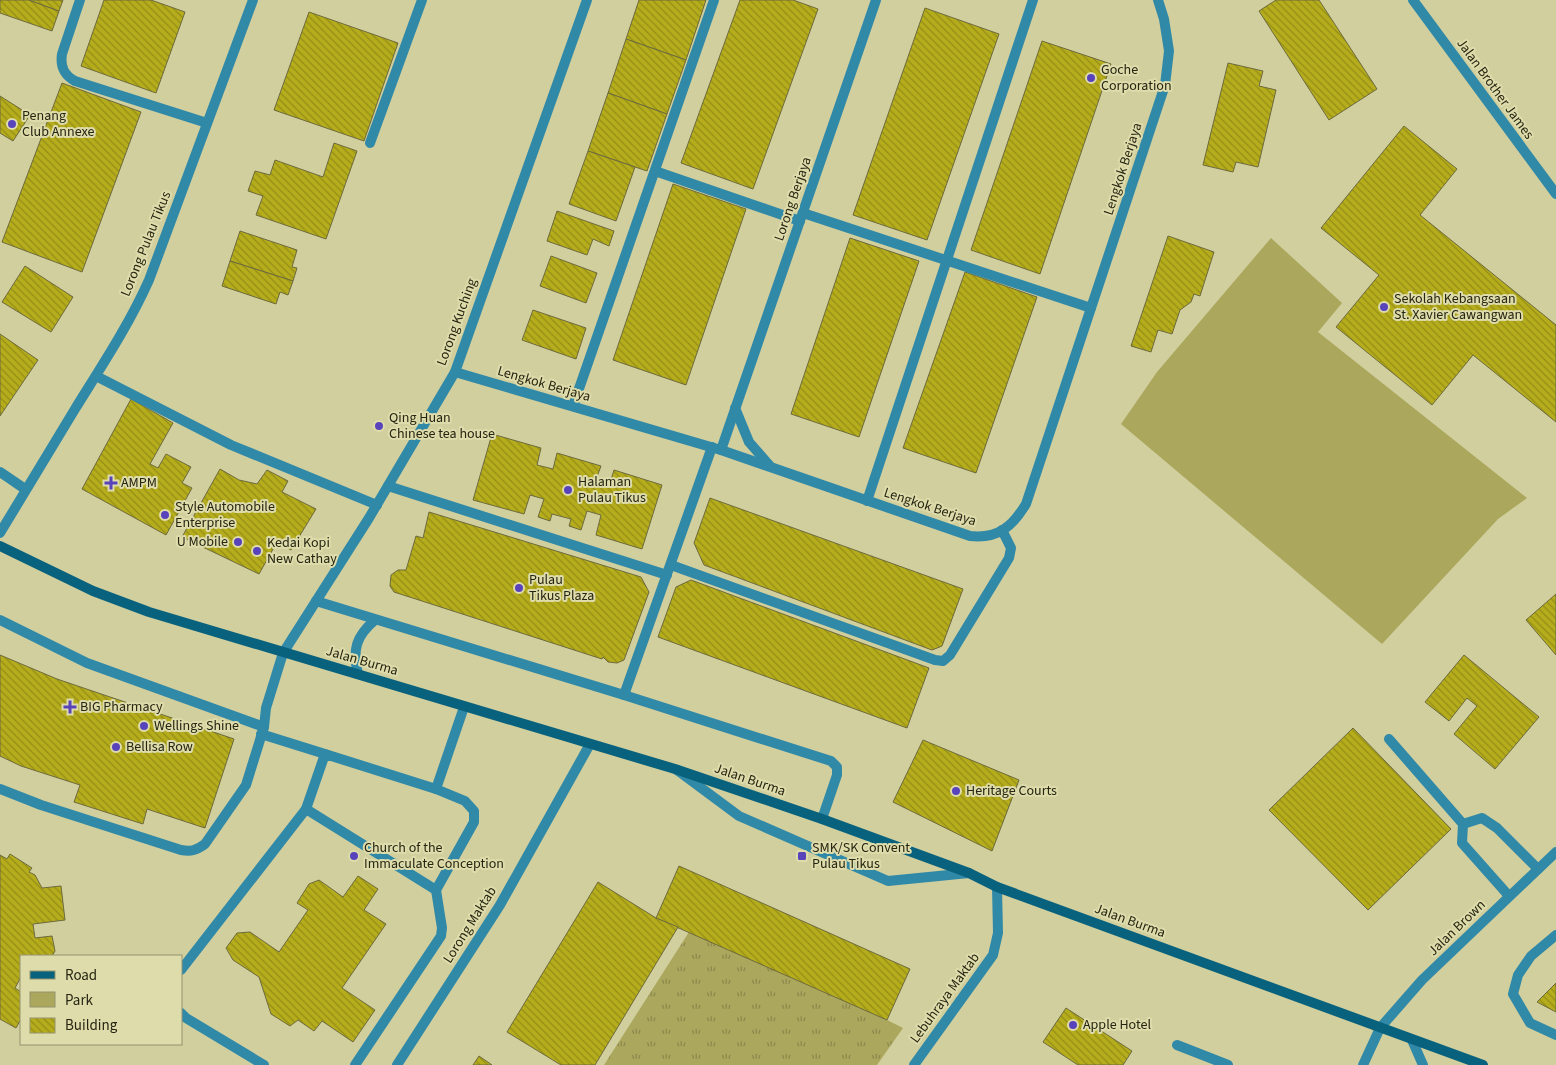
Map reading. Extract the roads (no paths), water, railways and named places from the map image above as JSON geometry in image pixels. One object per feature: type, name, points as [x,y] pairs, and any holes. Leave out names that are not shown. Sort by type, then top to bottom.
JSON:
[{"type":"main road","name":"Jalan Burma","points":[[0,546],[93,590],[149,612],[675,769],[822,818],[969,873],[997,887],[1483,1065]]},
{"type":"street","points":[[80,0],[62,54],[61,63],[63,71],[68,77],[75,81],[207,124]]},
{"type":"street","name":"Lorong Pulau Tikus","points":[[0,533],[141,299],[253,0]]},
{"type":"street","points":[[370,143],[422,0]]},
{"type":"street","name":"Lorong Kuching","points":[[0,789],[41,805],[189,852],[205,844],[246,785],[262,730],[266,708],[283,653],[377,505],[455,372],[587,0]]},
{"type":"street","points":[[573,406],[714,0]]},
{"type":"street","name":"Lorong Berjaya","points":[[624,694],[716,448],[735,408],[876,0]]},
{"type":"street","points":[[867,500],[1033,0]]},
{"type":"street","name":"Lengkok Berjaya","points":[[455,372],[716,448],[970,536],[993,535],[1010,526],[1026,504],[1165,85],[1169,51],[1164,19],[1158,0]]},
{"type":"street","name":"Jalan Brother James","points":[[1413,0],[1556,194]]},
{"type":"street","points":[[655,171],[947,260],[1091,308]]},
{"type":"street","points":[[96,376],[231,445],[377,505]]},
{"type":"street","points":[[735,408],[749,442],[771,467]]},
{"type":"street","points":[[0,472],[25,489]]},
{"type":"street","points":[[388,486],[669,570],[935,660],[943,661],[950,655],[1009,558],[1011,548],[1002,530]]},
{"type":"street","points":[[316,601],[624,694],[831,761],[837,767],[837,775],[822,818]]},
{"type":"street","points":[[0,620],[87,663],[325,754],[436,789],[465,801],[474,812],[474,822],[436,890],[442,928],[441,936],[355,1065]]},
{"type":"street","points":[[358,674],[355,660],[356,646],[364,630],[375,620]]},
{"type":"street","points":[[436,789],[464,707]]},
{"type":"street","points":[[1389,739],[1463,824],[1462,844],[1509,896]]},
{"type":"street","name":"Lorong Maktab","points":[[397,1065],[500,905],[590,744]]},
{"type":"street","points":[[182,969],[306,809],[325,754]]},
{"type":"street","points":[[675,769],[739,816],[888,881],[969,873]]},
{"type":"street","points":[[306,809],[436,890]]},
{"type":"street","points":[[1463,824],[1482,818],[1497,828],[1538,869]]},
{"type":"street","name":"Jalan Brown","points":[[1363,1065],[1380,1028],[1422,980],[1556,852]]},
{"type":"street","name":"Lebuhraya Maktab","points":[[914,1065],[993,955],[998,933],[997,887]]},
{"type":"street","points":[[1556,935],[1531,956],[1518,975],[1513,994],[1530,1023],[1556,1035]]},
{"type":"street","points":[[182,1014],[264,1065]]},
{"type":"street","points":[[1412,1040],[1423,1065]]},
{"type":"street","points":[[1177,1045],[1228,1065]]},
{"type":"place","name":"Goche Corporation","points":[[1091,78]]},
{"type":"place","name":"Penang Club Annexe","points":[[12,124]]},
{"type":"place","name":"Sekolah Kebangsaan St. Xavier Cawangwan","points":[[1384,307]]},
{"type":"place","name":"Qing Huan Chinese tea house","points":[[379,426]]},
{"type":"place","name":"AMPM","points":[[111,483]]},
{"type":"place","name":"Halaman Pulau Tikus","points":[[568,490]]},
{"type":"place","name":"Style Automobile Enterprise","points":[[165,515]]},
{"type":"place","name":"U Mobile","points":[[238,542]]},
{"type":"place","name":"Kedai Kopi New Cathay","points":[[257,551]]},
{"type":"place","name":"Pulau Tikus Plaza","points":[[519,588]]},
{"type":"place","name":"BIG Pharmacy","points":[[70,707]]},
{"type":"place","name":"Wellings Shine","points":[[144,726]]},
{"type":"place","name":"Bellisa Row","points":[[116,747]]},
{"type":"place","name":"Heritage Courts","points":[[956,791]]},
{"type":"place","name":"Church of the Immaculate Conception","points":[[354,856]]},
{"type":"place","name":"SMK/SK Convent Pulau Tikus","points":[[802,856]]},
{"type":"place","name":"Apple Hotel","points":[[1073,1025]]}]
